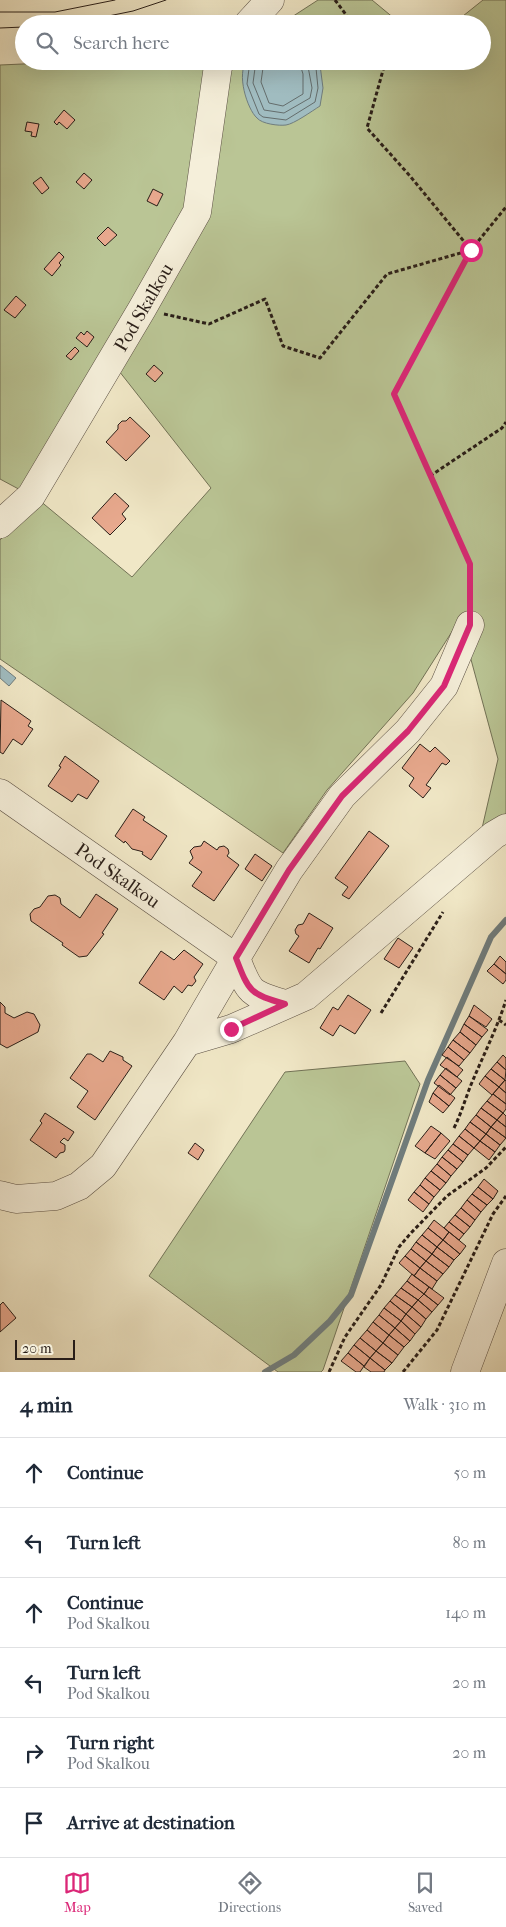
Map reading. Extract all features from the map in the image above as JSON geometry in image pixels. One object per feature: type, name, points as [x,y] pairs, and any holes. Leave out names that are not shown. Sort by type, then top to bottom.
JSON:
[{"type":"street","points":[[256,15],[270,0]]},
{"type":"street","name":"Pod Skalkou","points":[[0,524],[31,496],[197,212],[217,70]]},
{"type":"street","points":[[0,1195],[16,1199],[37,1199],[56,1196],[79,1186],[103,1166],[187,1042],[289,870],[342,796],[408,731],[444,686],[470,625]]},
{"type":"street","name":"Pod Skalkou","points":[[0,793],[236,958]]},
{"type":"street","points":[[187,1042],[231,1029],[306,996],[404,910],[494,835],[506,828]]},
{"type":"street","points":[[236,958],[245,982],[255,994],[285,1004]]},
{"type":"street","points":[[465,1372],[506,1263]]},
{"type":"path","points":[[334,0],[346,15]]},
{"type":"path","points":[[382,70],[367,128],[410,176],[471,250]]},
{"type":"path","points":[[470,625],[470,564],[394,394],[471,250],[506,207]]},
{"type":"path","points":[[142,309],[209,324],[265,299],[283,346],[320,358],[387,274],[471,250]]},
{"type":"path","points":[[430,476],[502,428],[506,422]]},
{"type":"path","points":[[381,1013],[447,906]]},
{"type":"path","points":[[454,1128],[463,1111],[472,1082],[506,1000]]},
{"type":"path","points":[[499,1020],[506,1025]]},
{"type":"path","points":[[328,1372],[345,1338],[381,1285],[399,1247],[447,1196],[486,1168],[506,1148]]},
{"type":"path","points":[[403,1372],[437,1330],[493,1214],[506,1196]]},
{"type":"green space","points":[[318,0],[372,0],[390,15],[295,15]]},
{"type":"green space","points":[[483,0],[506,0],[506,820],[480,837],[498,759],[460,619],[413,693],[327,790],[283,853],[0,659],[0,540],[39,500],[0,479],[0,65],[15,64],[15,70],[491,70],[491,15],[464,15]],"holes":[[[119,371],[211,488],[132,577],[39,500]]]},
{"type":"green space","points":[[405,1061],[420,1084],[323,1370],[321,1372],[278,1372],[149,1276],[285,1072]]},
{"type":"water","points":[[244,70],[321,70],[323,88],[320,106],[286,125],[263,122],[259,120],[250,107],[244,91]]},
{"type":"water","points":[[0,665],[16,678],[9,686],[0,678]]},
{"type":"building","points":[[64,110],[75,120],[67,129],[59,122],[57,125],[54,122]]},
{"type":"building","points":[[27,122],[39,124],[36,137],[31,136],[32,132],[25,131]]},
{"type":"building","points":[[84,173],[92,180],[84,189],[76,182]]},
{"type":"building","points":[[41,177],[49,188],[42,194],[33,183]]},
{"type":"building","points":[[153,189],[163,194],[157,206],[147,201]]},
{"type":"building","points":[[108,227],[117,235],[105,246],[97,238]]},
{"type":"building","points":[[59,252],[64,257],[59,263],[61,265],[52,276],[44,269]]},
{"type":"building","points":[[16,296],[26,305],[15,318],[4,310]]},
{"type":"building","points":[[87,331],[94,337],[87,347],[76,338],[81,332],[84,335]]},
{"type":"building","points":[[75,347],[79,351],[71,360],[66,356]]},
{"type":"building","points":[[154,365],[163,373],[155,382],[146,374]]},
{"type":"building","points":[[130,417],[150,436],[126,461],[106,442],[118,429],[118,425]]},
{"type":"building","points":[[115,493],[129,506],[122,514],[126,519],[110,535],[92,518]]},
{"type":"building","points":[[1,700],[31,721],[28,726],[33,729],[22,745],[13,739],[3,754],[0,752]]},
{"type":"building","points":[[420,744],[430,752],[435,747],[450,761],[446,765],[442,763],[426,785],[431,788],[423,798],[409,786],[414,778],[402,768]]},
{"type":"building","points":[[65,756],[99,781],[87,799],[78,794],[72,802],[48,786],[61,767],[59,766]]},
{"type":"building","points":[[133,809],[145,817],[143,820],[167,836],[151,860],[142,854],[143,852],[132,849],[125,841],[124,843],[115,836]]},
{"type":"building","points":[[369,831],[389,846],[349,899],[342,895],[348,887],[335,878]]},
{"type":"building","points":[[204,841],[217,850],[219,847],[224,846],[228,849],[229,853],[227,856],[239,865],[214,901],[192,886],[202,872],[189,863],[193,858],[190,851],[194,847],[201,846]]},
{"type":"building","points":[[255,854],[272,866],[262,881],[245,869]]},
{"type":"building","points":[[96,894],[118,909],[102,933],[104,934],[87,956],[79,957],[62,945],[63,943],[31,921],[30,914],[34,909],[40,907],[48,896],[55,895],[60,898],[61,904],[80,918]]},
{"type":"building","points":[[309,913],[333,928],[309,963],[289,951],[299,936],[295,930],[298,925],[303,924]]},
{"type":"building","points":[[398,938],[413,948],[399,968],[384,959]]},
{"type":"building","points":[[184,950],[203,964],[194,977],[196,981],[192,986],[188,985],[182,993],[174,986],[164,1000],[139,983],[161,951],[174,960]]},
{"type":"building","points":[[500,956],[506,962],[506,974],[494,964]]},
{"type":"building","points":[[494,964],[506,974],[506,980],[503,984],[487,971]]},
{"type":"building","points":[[348,995],[371,1010],[355,1034],[340,1025],[333,1036],[320,1028],[333,1007],[338,1010]]},
{"type":"building","points":[[0,1002],[5,1007],[5,1013],[14,1018],[27,1012],[34,1014],[40,1025],[38,1032],[7,1048],[0,1044]]},
{"type":"building","points":[[474,1005],[492,1019],[486,1027],[469,1016]]},
{"type":"building","points":[[469,1016],[488,1030],[482,1037],[464,1024]]},
{"type":"building","points":[[464,1024],[482,1037],[476,1045],[460,1032]]},
{"type":"building","points":[[460,1032],[476,1045],[470,1053],[453,1040]]},
{"type":"building","points":[[453,1040],[470,1053],[464,1060],[448,1047]]},
{"type":"building","points":[[448,1047],[464,1060],[459,1066],[442,1055]]},
{"type":"building","points":[[110,1051],[123,1057],[123,1060],[132,1066],[95,1120],[77,1107],[88,1091],[70,1078],[87,1054],[91,1054],[103,1062]]},
{"type":"building","points":[[503,1055],[506,1058],[506,1070],[497,1062]]},
{"type":"building","points":[[447,1057],[463,1070],[457,1077],[440,1065]]},
{"type":"building","points":[[497,1062],[506,1070],[505,1080],[491,1069]]},
{"type":"building","points":[[446,1068],[462,1081],[456,1088],[440,1075]]},
{"type":"building","points":[[491,1069],[505,1080],[499,1087],[485,1076]]},
{"type":"building","points":[[440,1075],[456,1088],[450,1095],[434,1083]]},
{"type":"building","points":[[485,1076],[499,1087],[492,1095],[479,1084]]},
{"type":"building","points":[[506,1081],[506,1093],[499,1087]]},
{"type":"building","points":[[439,1085],[455,1098],[449,1106],[433,1093]]},
{"type":"building","points":[[499,1087],[506,1093],[506,1104],[493,1094]]},
{"type":"building","points":[[433,1093],[449,1106],[443,1113],[429,1102]]},
{"type":"building","points":[[493,1094],[506,1104],[506,1109],[503,1113],[487,1101]]},
{"type":"building","points":[[487,1101],[503,1113],[497,1120],[481,1108]]},
{"type":"building","points":[[481,1108],[497,1120],[491,1127],[476,1115]]},
{"type":"building","points":[[45,1113],[74,1132],[68,1141],[64,1138],[60,1142],[65,1145],[65,1150],[56,1158],[30,1140],[42,1123],[40,1121]]},
{"type":"building","points":[[503,1113],[506,1116],[506,1127],[497,1120]]},
{"type":"building","points":[[476,1115],[491,1127],[486,1134],[470,1122]]},
{"type":"building","points":[[497,1120],[506,1127],[506,1138],[491,1127]]},
{"type":"building","points":[[470,1122],[486,1134],[480,1141],[465,1129]]},
{"type":"building","points":[[431,1126],[441,1133],[425,1153],[415,1146]]},
{"type":"building","points":[[491,1127],[506,1138],[500,1145],[486,1134]]},
{"type":"building","points":[[465,1129],[480,1141],[474,1148],[459,1136]]},
{"type":"building","points":[[441,1133],[450,1141],[435,1159],[425,1153]]},
{"type":"building","points":[[486,1134],[500,1145],[495,1152],[480,1141]]},
{"type":"building","points":[[459,1136],[474,1148],[468,1155],[453,1144]]},
{"type":"building","points":[[480,1141],[495,1152],[489,1160],[474,1148]]},
{"type":"building","points":[[195,1143],[204,1150],[198,1160],[188,1153]]},
{"type":"building","points":[[453,1144],[468,1155],[463,1162],[448,1150]]},
{"type":"building","points":[[448,1150],[463,1162],[457,1169],[442,1157]]},
{"type":"building","points":[[442,1157],[457,1169],[451,1176],[437,1164]]},
{"type":"building","points":[[437,1164],[451,1176],[446,1183],[431,1171]]},
{"type":"building","points":[[431,1171],[446,1183],[440,1190],[425,1178]]},
{"type":"building","points":[[425,1178],[440,1190],[434,1197],[420,1185]]},
{"type":"building","points":[[484,1179],[498,1191],[493,1199],[478,1187]]},
{"type":"building","points":[[420,1185],[434,1197],[429,1204],[414,1192]]},
{"type":"building","points":[[478,1187],[493,1199],[487,1205],[472,1194]]},
{"type":"building","points":[[414,1192],[429,1204],[423,1212],[408,1200]]},
{"type":"building","points":[[472,1194],[487,1205],[481,1212],[467,1200]]},
{"type":"building","points":[[467,1200],[481,1212],[475,1220],[461,1208]]},
{"type":"building","points":[[461,1208],[475,1220],[470,1227],[455,1215]]},
{"type":"building","points":[[455,1215],[470,1227],[464,1234],[449,1222]]},
{"type":"building","points":[[434,1220],[449,1232],[443,1240],[428,1228]]},
{"type":"building","points":[[449,1222],[464,1234],[459,1240],[444,1228]]},
{"type":"building","points":[[428,1228],[443,1240],[437,1247],[422,1235]]},
{"type":"building","points":[[449,1232],[466,1246],[460,1254],[443,1240]]},
{"type":"building","points":[[422,1235],[437,1247],[432,1254],[416,1242]]},
{"type":"building","points":[[443,1240],[460,1254],[454,1260],[437,1247]]},
{"type":"building","points":[[416,1242],[432,1254],[426,1261],[411,1249]]},
{"type":"building","points":[[437,1247],[454,1260],[449,1267],[432,1254]]},
{"type":"building","points":[[411,1249],[426,1261],[420,1268],[405,1256]]},
{"type":"building","points":[[432,1254],[449,1267],[443,1274],[426,1261]]},
{"type":"building","points":[[405,1256],[420,1268],[414,1276],[399,1263]]},
{"type":"building","points":[[426,1261],[443,1274],[437,1281],[420,1268]]},
{"type":"building","points":[[420,1268],[437,1281],[432,1289],[414,1276]]},
{"type":"building","points":[[412,1274],[429,1287],[424,1294],[407,1281]]},
{"type":"building","points":[[407,1281],[424,1294],[418,1300],[401,1288]]},
{"type":"building","points":[[429,1287],[444,1298],[438,1305],[424,1294]]},
{"type":"building","points":[[401,1288],[418,1300],[412,1307],[395,1295]]},
{"type":"building","points":[[424,1294],[438,1305],[432,1312],[418,1300]]},
{"type":"building","points":[[395,1295],[412,1307],[406,1314],[390,1301]]},
{"type":"building","points":[[418,1300],[432,1312],[426,1319],[412,1307]]},
{"type":"building","points":[[390,1301],[406,1314],[401,1321],[384,1308]]},
{"type":"building","points":[[3,1302],[16,1318],[0,1332],[0,1305]]},
{"type":"building","points":[[412,1307],[426,1319],[421,1327],[406,1314]]},
{"type":"building","points":[[384,1308],[401,1321],[395,1328],[379,1315]]},
{"type":"building","points":[[406,1314],[421,1327],[415,1334],[401,1321]]},
{"type":"building","points":[[379,1315],[395,1328],[389,1335],[373,1322]]},
{"type":"building","points":[[401,1321],[415,1334],[410,1341],[395,1328]]},
{"type":"building","points":[[373,1322],[389,1335],[383,1343],[367,1330]]},
{"type":"building","points":[[395,1328],[410,1341],[404,1347],[389,1335]]},
{"type":"building","points":[[367,1330],[383,1343],[376,1351],[360,1338]]},
{"type":"building","points":[[389,1335],[404,1347],[398,1355],[383,1343]]},
{"type":"building","points":[[360,1338],[376,1351],[370,1358],[354,1345]]},
{"type":"building","points":[[383,1343],[398,1355],[392,1363],[376,1351]]},
{"type":"building","points":[[354,1345],[370,1358],[364,1366],[348,1353]]},
{"type":"building","points":[[376,1351],[392,1363],[385,1370],[370,1358]]},
{"type":"building","points":[[348,1353],[364,1366],[360,1372],[356,1372],[341,1361]]},
{"type":"building","points":[[370,1358],[385,1370],[384,1372],[371,1372],[364,1367]]},
{"type":"waterway","points":[[265,1372],[294,1355],[330,1321],[351,1295],[428,1080],[491,937],[506,920]]},
{"type":"tram line","points":[[0,12],[55,12],[115,0]]},
{"type":"tram line","points":[[113,15],[133,11],[166,0]]},
{"type":"tram line","points":[[0,28],[15,27]]},
{"type":"route","points":[[231,1029],[285,1004],[255,994],[245,982],[236,958],[289,870],[342,796],[408,731],[444,686],[470,625],[470,564],[394,394],[471,250]]}]
